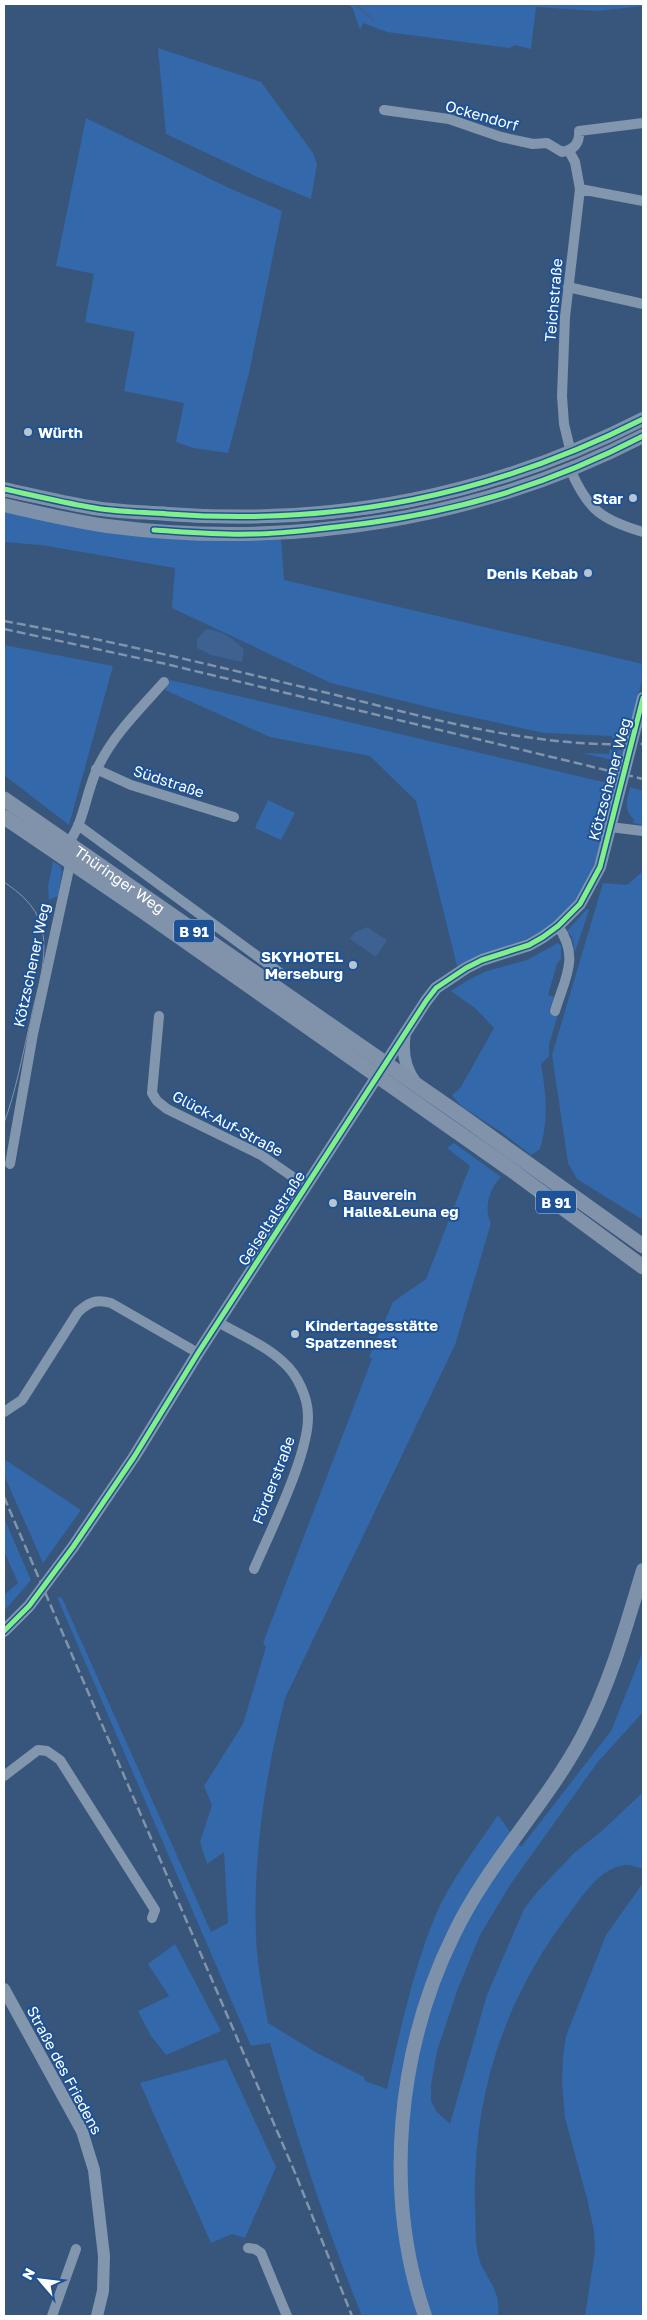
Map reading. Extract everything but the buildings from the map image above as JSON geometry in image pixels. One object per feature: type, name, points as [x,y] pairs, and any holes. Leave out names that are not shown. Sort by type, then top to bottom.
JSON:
[{"type":"main road","points":[[4,489],[90,508],[160,514],[254,518],[388,506],[510,476],[571,453],[643,419]]},
{"type":"main road","points":[[4,505],[88,523],[154,530],[253,534],[283,533],[391,520],[485,500],[571,471],[643,436]]},
{"type":"main road","name":"Thüringer Weg","points":[[4,799],[69,842],[385,1063]]},
{"type":"main road","name":"Thüringer Weg","points":[[4,817],[377,1077]]},
{"type":"main road","name":"B 91","points":[[385,1063],[643,1246]]},
{"type":"main road","name":"B 91","points":[[377,1077],[510,1169],[643,1267]]},
{"type":"main road","points":[[425,2316],[411,2264],[403,2212],[401,2177],[401,2140],[416,2034],[436,1975],[454,1933],[482,1887],[557,1778],[581,1739],[604,1693],[643,1570]]},
{"type":"street","name":"Ockendorf","points":[[384,110],[449,119],[501,137],[533,144],[547,143],[562,152],[569,151]]},
{"type":"street","points":[[569,151],[575,146],[579,138],[579,130],[643,123]]},
{"type":"street","name":"Teichstraße","points":[[569,151],[575,162],[580,189],[568,287],[562,396],[564,424],[571,453]]},
{"type":"street","points":[[580,189],[643,201]]},
{"type":"street","points":[[568,287],[643,304]]},
{"type":"street","points":[[571,471],[581,493],[591,506],[604,517],[619,525],[643,532]]},
{"type":"street","points":[[69,842],[78,825],[96,769],[108,746],[164,682]]},
{"type":"street","name":"Kötzschener Weg","points":[[600,867],[643,698]]},
{"type":"street","name":"Südstraße","points":[[96,769],[131,785],[234,817]]},
{"type":"street","name":"Thüringer Weg","points":[[78,825],[283,975]]},
{"type":"street","points":[[610,827],[643,831]]},
{"type":"street","name":"Kötzschener Weg","points":[[10,1164],[58,914],[69,869],[72,864]]},
{"type":"street","name":"Geiseltalstraße","points":[[4,1631],[29,1606],[134,1457],[198,1353],[385,1063],[436,988],[482,960],[529,945],[558,926],[580,904],[600,867]]},
{"type":"street","points":[[555,1011],[571,953],[570,946],[558,926]]},
{"type":"street","points":[[239,962],[248,949]]},
{"type":"street","name":"Glück-Auf-Straße","points":[[159,1016],[152,1093],[157,1101],[167,1109],[261,1155],[306,1186]]},
{"type":"street","points":[[406,1031],[403,1044],[405,1062],[410,1076],[421,1088]]},
{"type":"street","points":[[4,1412],[22,1400],[78,1312],[88,1303],[100,1300],[111,1303],[198,1353]]},
{"type":"street","name":"Förderstraße","points":[[218,1322],[285,1363],[305,1396],[308,1415],[306,1437],[292,1479],[254,1569]]},
{"type":"street","points":[[4,1776],[38,1750],[47,1751],[60,1760],[155,1910],[152,1918]]},
{"type":"street","name":"Straße des Friedens","points":[[4,1989],[82,2131],[94,2170],[104,2256],[102,2291],[97,2316]]},
{"type":"street","points":[[248,2248],[255,2249],[261,2253],[287,2316]]},
{"type":"street","points":[[52,2316],[76,2249]]},
{"type":"shaded area","points":[[349,4],[643,4],[643,6],[597,11],[536,7],[531,49],[515,45],[510,48],[387,32],[363,23],[360,30],[353,9]]},
{"type":"shaded area","points":[[158,48],[261,82],[313,153],[317,164],[311,199],[260,178],[166,134]]},
{"type":"shaded area","points":[[86,118],[229,188],[282,211],[249,373],[228,453],[193,448],[176,442],[184,403],[124,391],[135,332],[85,322],[94,274],[56,266]]},
{"type":"shaded area","points":[[4,511],[281,538],[284,580],[643,664],[643,676],[629,733],[627,737],[612,738],[612,736],[544,733],[331,683],[172,608],[175,568],[41,545],[4,542]]},
{"type":"shaded area","points":[[206,629],[223,633],[236,642],[244,650],[242,662],[211,655],[197,648],[197,639]]},
{"type":"shaded area","points":[[4,645],[113,666],[69,825],[4,775]]},
{"type":"shaded area","points":[[170,680],[616,785],[600,846],[584,887],[573,905],[559,920],[542,931],[457,966],[416,801],[370,756],[270,737],[165,690]]},
{"type":"shaded area","points":[[610,750],[623,750],[621,762],[582,753],[609,754]]},
{"type":"shaded area","points":[[630,787],[643,791],[643,825],[633,823],[634,819],[628,812],[627,804]]},
{"type":"shaded area","points":[[268,800],[295,813],[281,840],[255,828]]},
{"type":"shaded area","points":[[53,861],[60,866],[62,872],[58,896],[49,900],[48,887]]},
{"type":"shaded area","points":[[643,871],[643,1220],[577,1179],[568,1163],[552,1055],[603,883],[627,885]]},
{"type":"shaded area","points":[[587,909],[589,910],[575,952],[572,937],[567,931]]},
{"type":"shaded area","points":[[367,927],[387,940],[376,957],[350,939],[354,933]]},
{"type":"shaded area","points":[[558,943],[561,946],[561,959],[557,964],[548,995],[554,997],[549,1011],[558,1015],[549,1044],[549,1056],[541,1064],[545,1096],[545,1128],[540,1149],[531,1155],[501,1132],[461,1106],[452,1095],[461,1087],[494,1028],[475,1008],[451,991],[487,971],[527,960]]},
{"type":"shaded area","points":[[454,1143],[501,1177],[494,1186],[489,1198],[488,1211],[491,1223],[455,1345],[285,1698],[266,1786],[256,1876],[257,1947],[260,1980],[268,2023],[317,2053],[364,2077],[365,2081],[387,2089],[419,1961],[434,1919],[447,1892],[498,1815],[521,1847],[611,1731],[643,1651],[643,1712],[597,1763],[510,1885],[480,1935],[457,1991],[437,2051],[431,2085],[431,2101],[436,2111],[450,2124],[487,1995],[524,1909],[538,1891],[574,1853],[603,1830],[643,1792],[643,1869],[627,1865],[616,1867],[600,1877],[586,1891],[546,1947],[526,1981],[509,2016],[496,2052],[479,2128],[475,2167],[475,2208],[476,2244],[482,2266],[497,2296],[498,2316],[362,2316],[312,2181],[270,2043],[251,2046],[57,1597],[62,1598],[211,1932],[228,1923],[224,1852],[207,1864],[200,1842],[212,1805],[204,1786],[243,1724],[266,1647],[263,1643],[372,1359],[369,1357],[393,1302],[426,1279],[470,1166],[447,1148]]},
{"type":"shaded area","points":[[4,1459],[81,1510],[43,1563],[4,1475]]},
{"type":"shaded area","points":[[4,1518],[31,1580],[4,1611],[4,1595],[18,1583],[4,1551]]},
{"type":"shaded area","points":[[643,1883],[643,2316],[585,2316],[595,2251],[594,2231],[565,2118],[562,2082],[563,2057],[566,2036],[606,1935]]},
{"type":"shaded area","points":[[175,1944],[221,2031],[166,2055],[151,2036],[138,2011],[169,1996],[148,1964]]},
{"type":"shaded area","points":[[226,2059],[276,2167],[245,2238],[232,2234],[211,2243],[140,2083]]},
{"type":"waterway","points":[[356,4],[373,20]]},
{"type":"tram line","points":[[4,496],[87,511],[169,520],[250,523],[330,518],[410,507],[489,487],[566,460],[643,425]]},
{"type":"tram line","points":[[4,882],[21,895],[35,911],[41,925],[44,949],[41,974],[12,1099],[4,1123]]},
{"type":"railway","points":[[4,621],[168,655],[486,730],[563,742],[643,744]]},
{"type":"railway","points":[[4,629],[166,664],[643,779]]},
{"type":"railway","points":[[4,1497],[296,2175],[352,2316]]},
{"type":"cycle path","points":[[4,489],[99,509],[168,514],[231,517],[292,515],[352,510],[412,500],[470,486],[528,468],[586,446],[643,419]]},
{"type":"cycle path","points":[[154,530],[227,534],[294,532],[417,515],[456,507],[531,484],[606,454],[643,436]]},
{"type":"cycle path","points":[[4,1631],[29,1606],[73,1547],[134,1457],[198,1353],[436,988],[482,960],[529,945],[543,937],[558,926],[580,904],[600,867],[643,698]]},
{"type":"place","name":"Würth","points":[[28,432]]},
{"type":"place","name":"Star","points":[[633,498]]},
{"type":"place","name":"Denis Kebab","points":[[588,573]]},
{"type":"place","name":"SKYHOTEL Merseburg","points":[[353,965]]},
{"type":"place","name":"Bauverein Halle&Leuna eg","points":[[333,1203]]},
{"type":"place","name":"Kindertagesstätte Spatzennest","points":[[295,1334]]}]
